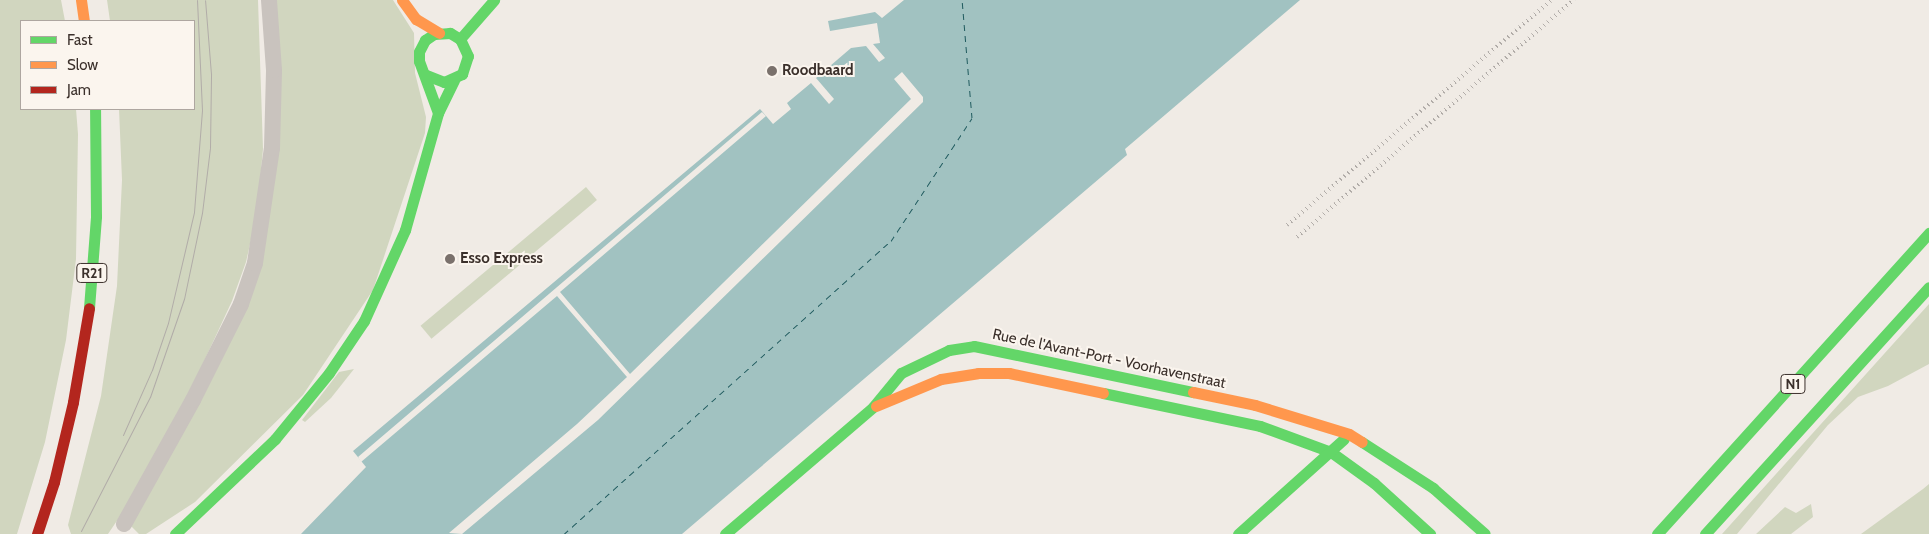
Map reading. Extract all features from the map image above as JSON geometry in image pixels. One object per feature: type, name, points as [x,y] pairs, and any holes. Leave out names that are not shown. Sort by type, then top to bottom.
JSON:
[{"type":"main road","points":[[81,0],[84,20]]},
{"type":"main road","points":[[402,0],[416,19],[422,44],[418,61],[426,76],[438,113]]},
{"type":"main road","points":[[460,39],[494,0]]},
{"type":"main road","points":[[175,534],[225,487],[294,417],[364,321],[405,230],[438,113],[454,80],[467,66],[468,56],[460,39],[439,32],[416,19]]},
{"type":"main road","points":[[422,44],[439,32]]},
{"type":"main road","points":[[426,76],[444,82],[454,80]]},
{"type":"main road","name":"R21","points":[[48,534],[63,475],[65,434],[83,343],[94,256],[95,110]]},
{"type":"main road","name":"N1","points":[[1657,534],[1929,233]]},
{"type":"main road","name":"N1","points":[[1706,534],[1929,287]]},
{"type":"main road","name":"Rue de l'Avant-Port - Voorhavenstraat","points":[[873,407],[901,373],[949,350],[974,346],[1255,405],[1349,434],[1433,488],[1485,534]]},
{"type":"main road","points":[[725,534],[873,407],[941,379],[978,373],[1009,373],[1260,426],[1331,452],[1374,483],[1430,534]]},
{"type":"main road","points":[[37,534],[65,434]]},
{"type":"main road","name":"R21","points":[[26,534],[65,434]]},
{"type":"main road","points":[[1238,534],[1349,434]]},
{"type":"main road","points":[[161,530],[225,487]]},
{"type":"street","points":[[124,524],[193,400],[241,304],[255,263],[272,148],[274,70],[269,0]]},
{"type":"green space","points":[[0,0],[61,0],[65,20],[20,20],[20,110],[76,110],[78,134],[76,259],[66,340],[45,442],[17,534],[0,534]]},
{"type":"green space","points":[[107,0],[258,0],[263,149],[257,213],[246,262],[232,301],[187,398],[141,485],[108,534],[71,534],[68,525],[101,396],[117,286],[122,180],[119,110],[195,110],[195,20],[110,20]]},
{"type":"green space","points":[[274,0],[393,0],[414,33],[415,73],[426,117],[425,133],[373,290],[303,395],[195,502],[146,534],[139,534],[130,525],[260,264]]},
{"type":"green space","points":[[586,187],[597,200],[431,339],[421,326]]},
{"type":"green space","points":[[1929,304],[1929,364],[1888,386],[1858,397],[1828,425],[1737,534],[1722,534]]},
{"type":"green space","points":[[354,369],[331,398],[305,422],[302,420],[339,372]]},
{"type":"green space","points":[[1929,484],[1929,534],[1861,534],[1923,489]]},
{"type":"green space","points":[[1811,504],[1813,517],[1791,534],[1756,534],[1785,507],[1796,513]]},
{"type":"water","points":[[904,0],[1300,0],[1125,149],[1127,155],[682,534],[301,534],[366,467],[353,451],[760,109],[773,124],[791,109],[787,103],[811,83],[829,104],[834,99],[816,78],[851,48],[866,46],[879,62],[885,58],[873,44],[880,43],[877,23],[830,31],[828,21],[875,12],[882,18]]},
{"type":"pier","points":[[902,72],[923,97],[923,102],[598,420],[462,534],[449,533],[577,424],[627,377],[557,296],[361,462],[358,457],[762,112],[766,116],[560,292],[630,374],[911,99],[894,79]]},
{"type":"ferry route","points":[[564,534],[891,241],[972,118],[962,0]]},
{"type":"tram line","points":[[123,435],[152,370],[168,323],[194,212],[202,110],[197,0]]},
{"type":"tram line","points":[[81,531],[150,397],[184,299],[202,213],[210,148],[211,74],[205,0]]},
{"type":"railway","points":[[1287,225],[1551,0]]},
{"type":"railway","points":[[1297,237],[1574,0]]},
{"type":"traffic: fast","points":[[460,39],[494,0]]},
{"type":"traffic: fast","points":[[426,75],[444,82],[462,74],[468,56],[460,39],[450,33],[434,34],[425,40],[419,52],[419,61],[438,113]]},
{"type":"traffic: fast","points":[[175,534],[275,439],[329,373],[364,321],[405,230],[438,113],[454,80]]},
{"type":"traffic: fast","points":[[89,308],[96,216],[95,110]]},
{"type":"traffic: fast","points":[[1657,534],[1929,233]]},
{"type":"traffic: fast","points":[[1705,534],[1929,287]]},
{"type":"traffic: fast","points":[[725,534],[873,407],[901,373],[949,350],[974,346],[1193,392]]},
{"type":"traffic: fast","points":[[1103,393],[1260,426],[1331,452],[1374,483],[1430,534]]},
{"type":"traffic: fast","points":[[1238,534],[1344,439]]},
{"type":"traffic: fast","points":[[1362,442],[1433,488],[1485,534]]},
{"type":"traffic: slow","points":[[81,0],[84,20]]},
{"type":"traffic: slow","points":[[402,0],[416,19],[439,33]]},
{"type":"traffic: slow","points":[[876,406],[941,379],[978,373],[1009,373],[1103,393]]},
{"type":"traffic: slow","points":[[1193,392],[1255,405],[1349,434],[1362,442]]},
{"type":"traffic: jam","points":[[37,534],[54,482],[73,402],[89,308]]},
{"type":"place","name":"Roodbaard","points":[[772,71]]},
{"type":"place","name":"Esso Express","points":[[450,259]]}]
